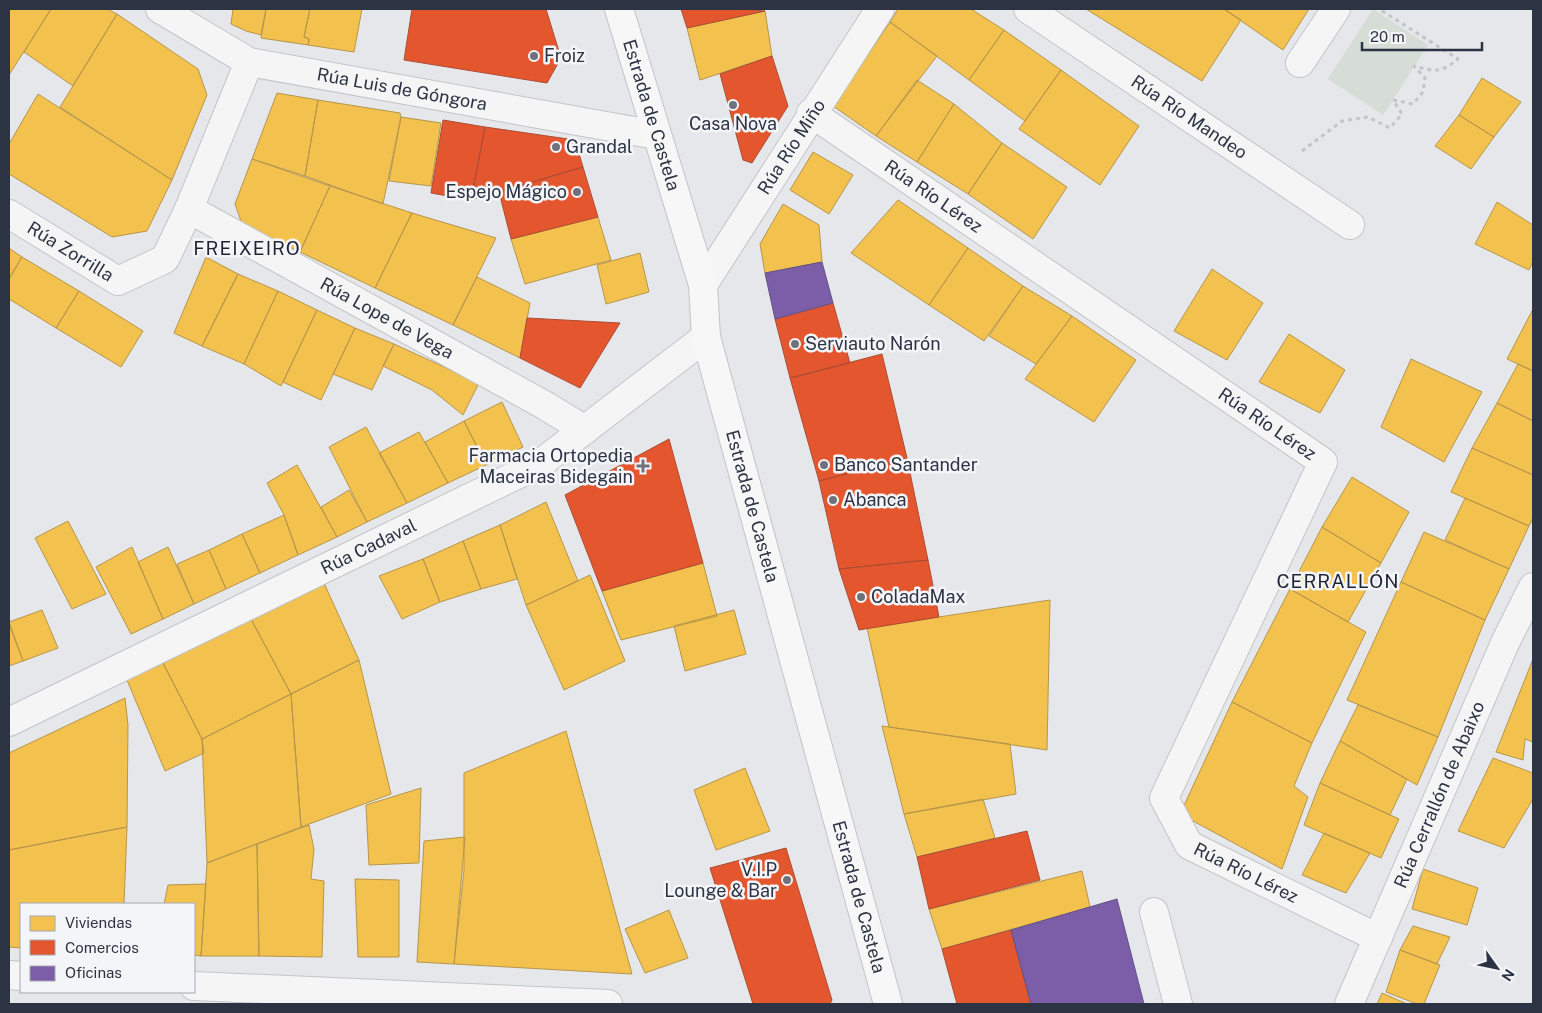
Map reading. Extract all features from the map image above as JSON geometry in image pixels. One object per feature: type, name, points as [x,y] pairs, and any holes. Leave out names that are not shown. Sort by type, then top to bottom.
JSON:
[{"type":"main road","name":"Estrada de Castela","points":[[619,9],[703,285],[706,337],[888,1004]]},
{"type":"street","name":"Rúa Luis de Góngora","points":[[160,9],[249,62],[656,135]]},
{"type":"street","name":"Rúa Río Miño","points":[[703,285],[811,113],[880,9]]},
{"type":"street","name":"Rúa Río Mandeo","points":[[1028,9],[1350,225]]},
{"type":"street","points":[[1300,63],[1336,9]]},
{"type":"street","points":[[189,209],[249,62]]},
{"type":"street","name":"Rúa Río Lérez","points":[[811,113],[1323,462],[1164,798],[1190,845],[1378,938]]},
{"type":"street","name":"Rúa Zorrilla","points":[[9,214],[118,281],[165,259],[189,209]]},
{"type":"street","name":"Rúa Lope de Vega","points":[[189,209],[546,406],[585,430]]},
{"type":"street","name":"Rúa Cadaval","points":[[9,722],[541,463],[706,337]]},
{"type":"street","name":"Rúa Cerrallón de Abaixo","points":[[1349,1004],[1505,643],[1533,587]]},
{"type":"street","points":[[1154,912],[1178,1004]]},
{"type":"street","points":[[195,986],[313,998],[608,1004]]},
{"type":"path","points":[[1275,175],[1313,141],[1342,122],[1368,117],[1390,128],[1402,114],[1392,100],[1413,104],[1423,92],[1425,78],[1414,66],[1432,71],[1444,70],[1458,59],[1379,9]]},
{"type":"shaded area","points":[[1373,9],[1428,45],[1383,115],[1328,79]]},
{"type":"building: Viviendas","points":[[9,9],[51,9],[9,75]]},
{"type":"building: Viviendas","points":[[51,9],[107,9],[117,14],[73,86],[24,52]]},
{"type":"building: Viviendas","points":[[233,9],[266,9],[261,35],[231,24]]},
{"type":"building: Viviendas","points":[[266,9],[310,9],[304,37],[309,39],[308,45],[261,38]]},
{"type":"building: Viviendas","points":[[310,9],[362,9],[354,52],[308,45],[309,39],[304,37]]},
{"type":"building: Viviendas","points":[[898,9],[971,9],[1004,30],[969,80],[890,22]]},
{"type":"building: Viviendas","points":[[1086,9],[1224,9],[1241,20],[1202,81]]},
{"type":"building: Viviendas","points":[[1224,9],[1309,9],[1283,50]]},
{"type":"building: Viviendas","points":[[765,11],[772,56],[700,80],[687,28]]},
{"type":"building: Viviendas","points":[[117,14],[198,69],[207,95],[172,180],[60,107]]},
{"type":"building: Viviendas","points":[[890,22],[937,56],[876,136],[833,106]]},
{"type":"building: Viviendas","points":[[1004,30],[1061,70],[1025,121],[969,80]]},
{"type":"building: Viviendas","points":[[1061,70],[1139,126],[1100,185],[1019,129]]},
{"type":"building: Viviendas","points":[[1482,78],[1521,102],[1494,137],[1459,115]]},
{"type":"building: Viviendas","points":[[917,80],[954,104],[917,162],[876,136]]},
{"type":"building: Viviendas","points":[[277,93],[318,100],[305,176],[252,159]]},
{"type":"building: Viviendas","points":[[38,94],[172,180],[147,231],[112,237],[9,174],[9,144]]},
{"type":"building: Viviendas","points":[[318,100],[400,113],[401,117],[383,204],[305,176]]},
{"type":"building: Viviendas","points":[[954,104],[1002,143],[968,194],[917,162]]},
{"type":"building: Viviendas","points":[[1459,115],[1494,137],[1471,169],[1435,146]]},
{"type":"building: Viviendas","points":[[401,117],[441,123],[431,186],[389,181]]},
{"type":"building: Viviendas","points":[[1002,143],[1067,187],[1033,239],[968,194]]},
{"type":"building: Viviendas","points":[[813,152],[853,175],[829,214],[790,190]]},
{"type":"building: Viviendas","points":[[252,159],[330,186],[300,252],[242,224],[235,204]]},
{"type":"building: Viviendas","points":[[330,186],[412,213],[375,288],[300,252]]},
{"type":"building: Viviendas","points":[[898,200],[968,248],[929,305],[851,253]]},
{"type":"building: Viviendas","points":[[1497,202],[1533,225],[1533,261],[1529,270],[1475,244]]},
{"type":"building: Viviendas","points":[[783,204],[819,225],[822,262],[765,273],[760,244]]},
{"type":"building: Viviendas","points":[[412,213],[496,238],[453,325],[375,288]]},
{"type":"building: Viviendas","points":[[598,217],[611,260],[525,284],[511,239]]},
{"type":"building: Viviendas","points":[[9,248],[22,257],[9,279]]},
{"type":"building: Viviendas","points":[[968,248],[1023,286],[984,341],[929,305]]},
{"type":"building: Viviendas","points":[[640,253],[649,292],[606,304],[597,265]]},
{"type":"building: Viviendas","points":[[22,257],[79,291],[56,328],[9,299],[9,279]]},
{"type":"building: Viviendas","points":[[206,257],[238,274],[202,346],[174,333]]},
{"type":"building: Viviendas","points":[[1212,269],[1263,303],[1227,360],[1174,331]]},
{"type":"building: Viviendas","points":[[238,274],[278,291],[244,364],[202,346]]},
{"type":"building: Viviendas","points":[[477,277],[530,303],[520,358],[453,325]]},
{"type":"building: Viviendas","points":[[1023,286],[1072,316],[1036,364],[989,336]]},
{"type":"building: Viviendas","points":[[79,291],[143,331],[121,367],[56,328]]},
{"type":"building: Viviendas","points":[[278,291],[317,310],[281,386],[244,364]]},
{"type":"building: Viviendas","points":[[1533,309],[1533,371],[1507,359]]},
{"type":"building: Viviendas","points":[[317,310],[355,328],[321,400],[283,382]]},
{"type":"building: Viviendas","points":[[1072,316],[1136,360],[1094,422],[1025,379]]},
{"type":"building: Viviendas","points":[[355,328],[394,344],[372,390],[333,374]]},
{"type":"building: Viviendas","points":[[1289,334],[1345,370],[1320,413],[1259,382]]},
{"type":"building: Viviendas","points":[[394,344],[479,383],[463,415],[432,390],[383,366]]},
{"type":"building: Viviendas","points":[[1411,359],[1482,392],[1444,462],[1381,427]]},
{"type":"building: Viviendas","points":[[1518,364],[1533,371],[1533,421],[1497,403]]},
{"type":"building: Viviendas","points":[[502,402],[523,447],[486,465],[464,421]]},
{"type":"building: Viviendas","points":[[1497,403],[1533,421],[1533,475],[1472,448]]},
{"type":"building: Viviendas","points":[[464,421],[486,465],[448,483],[425,442]]},
{"type":"building: Viviendas","points":[[366,427],[407,503],[367,522],[329,447]]},
{"type":"building: Viviendas","points":[[419,432],[448,483],[407,503],[379,453]]},
{"type":"building: Viviendas","points":[[1472,448],[1533,475],[1533,518],[1529,526],[1451,492]]},
{"type":"building: Viviendas","points":[[297,465],[337,537],[298,555],[284,515],[267,483]]},
{"type":"building: Viviendas","points":[[1352,477],[1409,512],[1381,563],[1322,527]]},
{"type":"building: Viviendas","points":[[349,490],[367,522],[337,537],[321,507]]},
{"type":"building: Viviendas","points":[[1465,498],[1529,526],[1509,569],[1445,540]]},
{"type":"building: Viviendas","points":[[546,502],[578,581],[526,605],[500,525]]},
{"type":"building: Viviendas","points":[[284,515],[298,555],[260,573],[242,534]]},
{"type":"building: Viviendas","points":[[68,521],[106,594],[72,609],[35,538]]},
{"type":"building: Viviendas","points":[[500,525],[517,579],[481,589],[463,541]]},
{"type":"building: Viviendas","points":[[1322,527],[1381,563],[1348,622],[1290,589]]},
{"type":"building: Viviendas","points":[[1424,532],[1509,569],[1485,620],[1401,582]]},
{"type":"building: Viviendas","points":[[242,534],[260,573],[226,589],[209,550]]},
{"type":"building: Viviendas","points":[[463,541],[481,589],[440,602],[423,559]]},
{"type":"building: Viviendas","points":[[132,547],[163,619],[131,634],[96,567]]},
{"type":"building: Viviendas","points":[[168,547],[194,604],[163,619],[138,562]]},
{"type":"building: Viviendas","points":[[209,550],[226,589],[194,604],[177,564]]},
{"type":"building: Viviendas","points":[[423,559],[440,602],[402,619],[379,576]]},
{"type":"building: Viviendas","points":[[703,563],[717,616],[621,640],[602,591]]},
{"type":"building: Viviendas","points":[[590,575],[625,661],[564,690],[526,605]]},
{"type":"building: Viviendas","points":[[1401,582],[1485,620],[1438,737],[1347,700]]},
{"type":"building: Viviendas","points":[[324,583],[359,660],[291,694],[251,619]]},
{"type":"building: Viviendas","points":[[1290,589],[1366,632],[1312,743],[1232,702]]},
{"type":"building: Viviendas","points":[[1050,600],[1047,750],[889,727],[867,628]]},
{"type":"building: Viviendas","points":[[42,610],[58,648],[23,661],[9,622]]},
{"type":"building: Viviendas","points":[[734,610],[746,654],[685,671],[674,626]]},
{"type":"building: Viviendas","points":[[251,619],[291,694],[202,739],[163,663]]},
{"type":"building: Viviendas","points":[[9,624],[23,661],[9,666]]},
{"type":"building: Viviendas","points":[[1533,659],[1533,742],[1525,739],[1523,760],[1496,752]]},
{"type":"building: Viviendas","points":[[359,660],[391,794],[301,827],[291,694]]},
{"type":"building: Viviendas","points":[[163,663],[202,739],[204,753],[165,771],[127,680]]},
{"type":"building: Viviendas","points":[[291,694],[301,827],[207,863],[202,739]]},
{"type":"building: Viviendas","points":[[125,698],[128,725],[127,827],[9,850],[9,753]]},
{"type":"building: Viviendas","points":[[1232,702],[1312,743],[1294,786],[1308,797],[1282,869],[1180,814]]},
{"type":"building: Viviendas","points":[[1358,705],[1438,737],[1417,785],[1340,741]]},
{"type":"building: Viviendas","points":[[882,726],[1010,744],[1016,794],[904,814]]},
{"type":"building: Viviendas","points":[[566,731],[632,974],[454,964],[464,870],[464,773]]},
{"type":"building: Viviendas","points":[[1340,741],[1407,779],[1390,815],[1320,783]]},
{"type":"building: Viviendas","points":[[1493,758],[1533,773],[1533,799],[1504,848],[1458,831]]},
{"type":"building: Viviendas","points":[[745,768],[770,831],[716,850],[694,790]]},
{"type":"building: Viviendas","points":[[1320,783],[1399,819],[1381,858],[1304,825]]},
{"type":"building: Viviendas","points":[[421,788],[419,863],[369,865],[366,805]]},
{"type":"building: Viviendas","points":[[983,799],[995,838],[917,857],[904,814]]},
{"type":"building: Viviendas","points":[[309,825],[314,849],[311,879],[324,881],[322,957],[259,956],[257,844]]},
{"type":"building: Viviendas","points":[[127,827],[124,903],[20,903],[20,948],[9,947],[9,850]]},
{"type":"building: Viviendas","points":[[1324,833],[1370,853],[1346,893],[1302,875]]},
{"type":"building: Viviendas","points":[[465,837],[454,964],[417,962],[424,841]]},
{"type":"building: Viviendas","points":[[257,844],[259,956],[201,956],[207,863]]},
{"type":"building: Viviendas","points":[[1423,869],[1478,888],[1467,925],[1412,909]]},
{"type":"building: Viviendas","points":[[1082,871],[1090,907],[942,949],[929,909]]},
{"type":"building: Viviendas","points":[[355,879],[399,880],[399,957],[358,957]]},
{"type":"building: Viviendas","points":[[206,884],[201,956],[195,955],[195,903],[164,903],[168,885]]},
{"type":"building: Viviendas","points":[[669,910],[688,958],[645,973],[625,929]]},
{"type":"building: Viviendas","points":[[1413,926],[1450,937],[1437,964],[1400,950]]},
{"type":"building: Viviendas","points":[[1400,950],[1440,965],[1424,1004],[1417,1004],[1386,992]]},
{"type":"building: Viviendas","points":[[1382,993],[1407,1004],[1377,1004]]},
{"type":"building: Comercios","points":[[412,9],[546,9],[561,58],[547,83],[404,60]]},
{"type":"building: Comercios","points":[[681,9],[744,9],[765,11],[687,28]]},
{"type":"building: Comercios","points":[[772,56],[788,106],[752,163],[743,160],[720,74]]},
{"type":"building: Comercios","points":[[443,120],[485,127],[471,200],[431,193]]},
{"type":"building: Comercios","points":[[485,127],[575,140],[583,167],[471,200]]},
{"type":"building: Comercios","points":[[583,167],[598,217],[511,239],[499,192]]},
{"type":"building: Comercios","points":[[833,303],[850,363],[790,378],[775,319]]},
{"type":"building: Comercios","points":[[527,318],[620,323],[580,388],[520,358]]},
{"type":"building: Comercios","points":[[882,354],[907,458],[819,481],[790,378]]},
{"type":"building: Comercios","points":[[669,439],[703,563],[602,591],[565,495]]},
{"type":"building: Comercios","points":[[907,458],[928,560],[839,569],[819,481]]},
{"type":"building: Comercios","points":[[928,560],[939,617],[859,630],[839,569]]},
{"type":"building: Comercios","points":[[1027,831],[1040,880],[929,909],[917,857]]},
{"type":"building: Comercios","points":[[786,848],[832,1000],[830,1004],[753,1004],[710,868]]},
{"type":"building: Comercios","points":[[1011,930],[1031,1004],[957,1004],[942,949]]},
{"type":"building: Oficinas","points":[[822,262],[833,303],[775,319],[765,273]]},
{"type":"building: Oficinas","points":[[1117,899],[1144,1004],[1031,1004],[1011,930]]},
{"type":"place","name":"Froiz","points":[[534,56]]},
{"type":"place","name":"Casa Nova","points":[[733,105]]},
{"type":"place","name":"Grandal","points":[[556,147]]},
{"type":"place","name":"Espejo Mágico","points":[[577,192]]},
{"type":"place","name":"Serviauto Narón","points":[[795,344]]},
{"type":"place","name":"Banco Santander","points":[[824,465]]},
{"type":"place","name":"Farmacia Ortopedia Maceiras Bidegain","points":[[643,466]]},
{"type":"place","name":"Abanca","points":[[833,500]]},
{"type":"place","name":"ColadaMax","points":[[861,597]]},
{"type":"place","name":"V.I.P Lounge & Bar","points":[[787,880]]},
{"type":"district","name":"FREIXEIRO","points":[[247,248]]},
{"type":"district","name":"CERRALLÓN","points":[[1338,581]]}]
